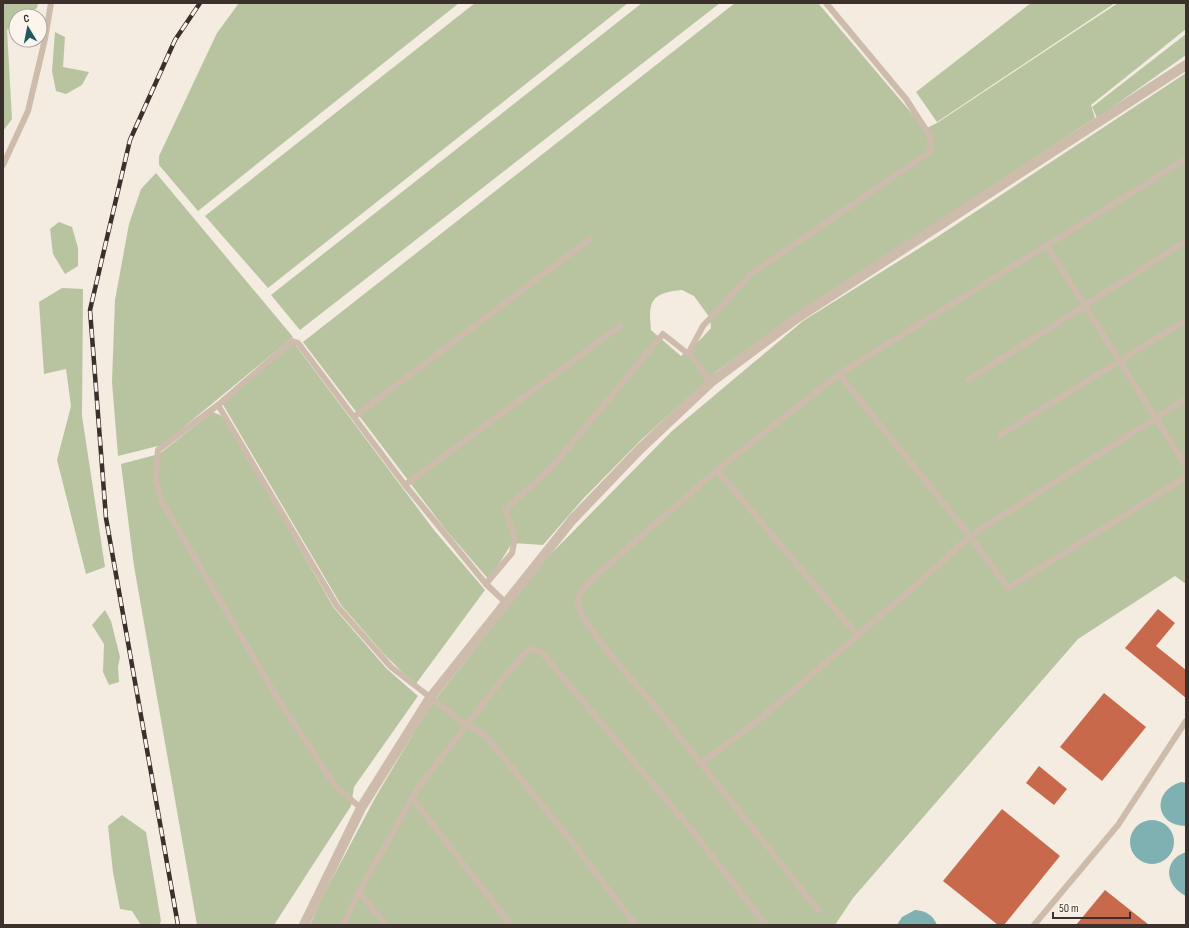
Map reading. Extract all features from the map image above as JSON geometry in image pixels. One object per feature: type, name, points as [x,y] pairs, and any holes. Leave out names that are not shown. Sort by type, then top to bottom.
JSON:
[{"type":"street","points":[[304,925],[361,808],[430,698],[572,520],[640,449],[711,382],[797,318],[1186,65]]},
{"type":"lane","points":[[3,165],[28,111],[45,39],[51,3]]},
{"type":"lane","points":[[688,354],[703,326],[752,274],[931,151],[930,136],[906,99],[826,3]]},
{"type":"lane","points":[[818,910],[658,710],[608,652],[582,616],[577,601],[580,592],[591,580],[717,470],[839,374],[1186,160]]},
{"type":"lane","points":[[354,417],[590,239]]},
{"type":"lane","points":[[968,380],[1186,241]]},
{"type":"lane","points":[[1047,246],[1186,466]]},
{"type":"lane","points":[[1000,435],[1119,360],[1186,320]]},
{"type":"lane","points":[[405,485],[620,326]]},
{"type":"lane","points":[[486,584],[512,553],[515,538],[505,510],[552,467],[663,334],[688,354],[711,382]]},
{"type":"lane","points":[[361,808],[336,787],[282,705],[162,502],[156,481],[158,450],[218,405],[292,341],[298,343],[405,485],[486,584],[506,603]]},
{"type":"lane","points":[[839,374],[970,536],[1008,588],[1186,477]]},
{"type":"lane","points":[[700,764],[760,719],[922,580],[970,536],[1186,399]]},
{"type":"lane","points":[[218,405],[337,606],[391,667],[466,725],[485,735],[564,832],[636,925]]},
{"type":"lane","points":[[717,470],[857,635]]},
{"type":"lane","points":[[343,925],[359,892],[412,798],[466,725],[526,652],[535,649],[544,655],[690,828],[766,925]]},
{"type":"lane","points":[[1034,925],[1118,825],[1186,721]]},
{"type":"lane","points":[[412,798],[511,925]]},
{"type":"lane","points":[[359,892],[386,925]]},
{"type":"green space","points":[[3,3],[38,3],[37,8],[8,8],[7,30],[12,119],[3,131]]},
{"type":"green space","points":[[239,3],[459,3],[198,211],[159,165],[159,156],[217,33]]},
{"type":"green space","points":[[475,3],[628,3],[268,288],[205,216]]},
{"type":"green space","points":[[642,3],[720,3],[300,330],[271,295]]},
{"type":"green space","points":[[735,3],[818,3],[925,129],[937,123],[1118,3],[1186,3],[1186,29],[1091,105],[1095,118],[777,328],[717,371],[640,441],[583,499],[543,545],[512,543],[489,580],[445,529],[303,342]],"holes":[[[682,290],[694,296],[710,318],[711,328],[701,339],[681,356],[651,330],[651,305],[658,296],[672,291]]]},
{"type":"green space","points":[[1031,3],[1115,3],[937,122],[916,92]]},
{"type":"green space","points":[[55,32],[65,37],[63,67],[89,72],[82,85],[66,94],[56,91],[52,71]]},
{"type":"green space","points":[[1186,34],[1186,55],[1097,118],[1092,107]]},
{"type":"green space","points":[[1186,73],[1186,584],[1175,576],[1078,639],[853,898],[835,925],[310,925],[323,896],[375,798],[428,709],[544,561],[672,431],[803,321],[934,239]]},
{"type":"green space","points":[[156,173],[293,337],[162,445],[118,456],[112,382],[115,300],[129,224],[141,189]]},
{"type":"green space","points":[[59,222],[72,227],[78,248],[78,266],[65,274],[53,254],[50,229]]},
{"type":"green space","points":[[62,288],[83,289],[82,416],[105,567],[86,574],[57,460],[71,406],[66,369],[44,374],[39,302]]},
{"type":"green space","points":[[294,343],[434,530],[485,590],[415,685],[383,653],[341,605],[222,403]]},
{"type":"green space","points":[[213,412],[224,417],[334,608],[387,669],[418,696],[354,787],[351,806],[274,925],[197,925],[134,566],[121,464],[159,454]]},
{"type":"green space","points":[[105,610],[111,621],[120,657],[118,667],[119,682],[109,685],[103,672],[104,644],[92,625]]},
{"type":"green space","points":[[122,815],[146,832],[161,921],[159,925],[141,925],[132,911],[120,909],[113,872],[108,826]]},
{"type":"water","points":[[1181,782],[1186,783],[1186,826],[1176,824],[1168,820],[1163,814],[1161,807],[1161,800],[1165,793],[1171,786]]},
{"type":"water","points":[[1152,820],[1168,826],[1174,842],[1168,858],[1152,864],[1136,858],[1130,842],[1136,826]]},
{"type":"water","points":[[1186,852],[1186,896],[1179,892],[1174,886],[1170,880],[1169,873],[1173,861],[1178,856]]},
{"type":"water","points":[[915,910],[923,911],[929,914],[937,925],[897,925],[902,917]]},
{"type":"building","points":[[1158,609],[1175,623],[1156,646],[1186,670],[1186,698],[1125,648]]},
{"type":"building","points":[[1104,693],[1146,727],[1102,781],[1060,747]]},
{"type":"building","points":[[1039,766],[1067,789],[1054,805],[1026,783]]},
{"type":"building","points":[[1002,809],[1060,856],[1004,925],[998,925],[943,881]]},
{"type":"building","points":[[1105,890],[1149,925],[1076,925]]},
{"type":"railway","points":[[178,925],[106,518],[90,310],[130,140],[175,40],[200,3]]}]
